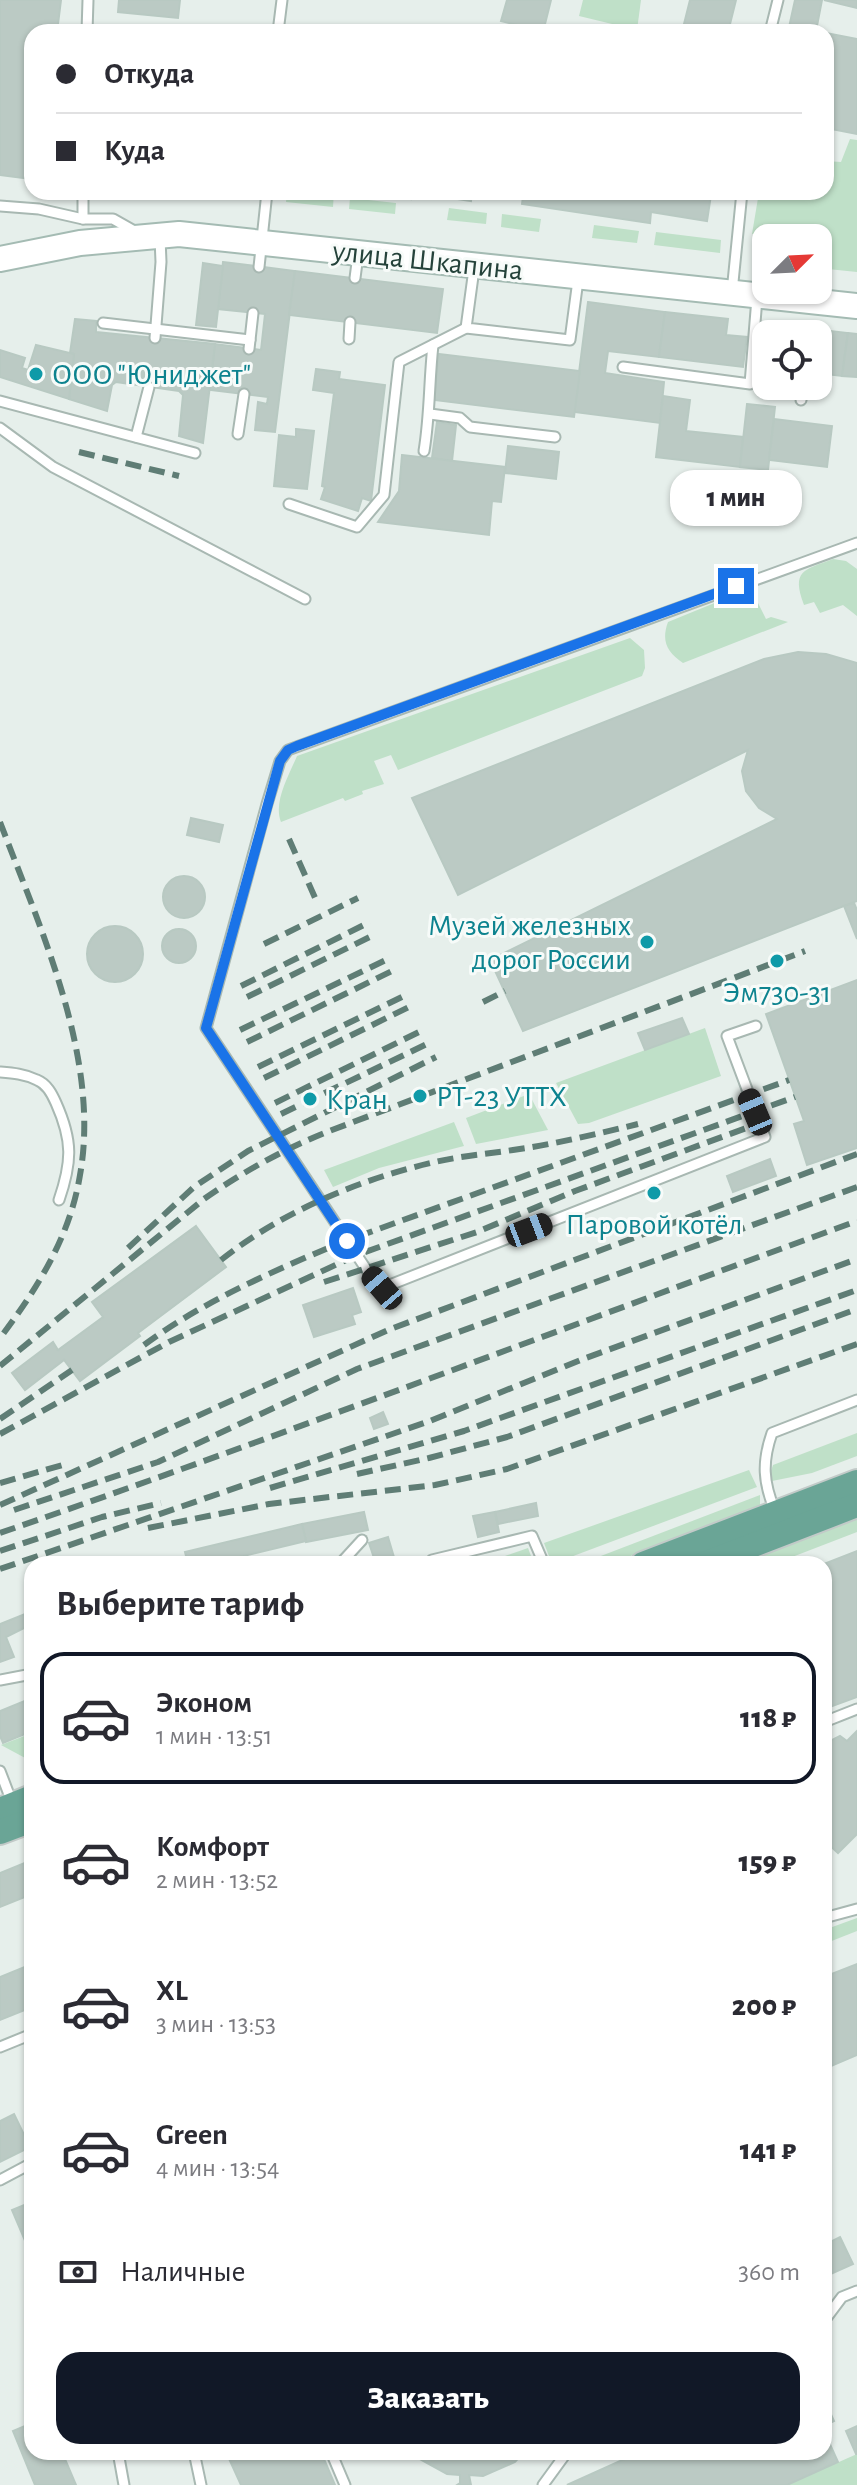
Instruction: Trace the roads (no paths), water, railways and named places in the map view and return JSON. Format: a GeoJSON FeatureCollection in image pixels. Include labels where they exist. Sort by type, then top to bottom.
{"type":"FeatureCollection","features":[{"type":"Feature","properties":{"kind":"main road","name":"улица Шкапина"},"geometry":{"type":"LineString","coordinates":[[0,259],[80,243],[179,234],[752,294]]}},
{"type":"Feature","properties":{"kind":"main road","name":"улица Шкапина"},"geometry":{"type":"LineString","coordinates":[[832,303],[857,306]]}},
{"type":"Feature","properties":{"kind":"main road"},"geometry":{"type":"LineString","coordinates":[[664,1556],[857,1482]]}},
{"type":"Feature","properties":{"kind":"main road"},"geometry":{"type":"LineString","coordinates":[[727,1556],[857,1505]]}},
{"type":"Feature","properties":{"kind":"main road"},"geometry":{"type":"LineString","coordinates":[[0,1832],[24,1823]]}},
{"type":"Feature","properties":{"kind":"lane"},"geometry":{"type":"LineString","coordinates":[[87,24],[88,0]]}},
{"type":"Feature","properties":{"kind":"lane"},"geometry":{"type":"LineString","coordinates":[[279,24],[282,0]]}},
{"type":"Feature","properties":{"kind":"lane"},"geometry":{"type":"LineString","coordinates":[[771,24],[774,1]]}},
{"type":"Feature","properties":{"kind":"lane"},"geometry":{"type":"LineString","coordinates":[[83,200],[83,219]]}},
{"type":"Feature","properties":{"kind":"lane"},"geometry":{"type":"LineString","coordinates":[[259,267],[266,200]]}},
{"type":"Feature","properties":{"kind":"lane"},"geometry":{"type":"LineString","coordinates":[[732,292],[741,200]]}},
{"type":"Feature","properties":{"kind":"lane"},"geometry":{"type":"LineString","coordinates":[[0,206],[39,209],[83,219],[113,219],[151,235],[161,262],[154,334]]}},
{"type":"Feature","properties":{"kind":"lane"},"geometry":{"type":"LineString","coordinates":[[355,278],[358,252]]}},
{"type":"Feature","properties":{"kind":"lane"},"geometry":{"type":"LineString","coordinates":[[466,328],[475,265]]}},
{"type":"Feature","properties":{"kind":"lane"},"geometry":{"type":"LineString","coordinates":[[289,504],[357,527],[384,495],[399,362],[466,328],[570,340],[579,276]]}},
{"type":"Feature","properties":{"kind":"lane"},"geometry":{"type":"LineString","coordinates":[[623,367],[750,384],[757,304]]}},
{"type":"Feature","properties":{"kind":"lane"},"geometry":{"type":"LineString","coordinates":[[103,323],[154,334],[250,344],[253,313]]}},
{"type":"Feature","properties":{"kind":"lane"},"geometry":{"type":"LineString","coordinates":[[349,339],[350,322]]}},
{"type":"Feature","properties":{"kind":"lane"},"geometry":{"type":"LineString","coordinates":[[424,451],[430,414],[427,399],[433,345]]}},
{"type":"Feature","properties":{"kind":"lane"},"geometry":{"type":"LineString","coordinates":[[136,437],[149,387]]}},
{"type":"Feature","properties":{"kind":"lane"},"geometry":{"type":"LineString","coordinates":[[238,434],[244,394]]}},
{"type":"Feature","properties":{"kind":"lane"},"geometry":{"type":"LineString","coordinates":[[0,401],[195,453]]}},
{"type":"Feature","properties":{"kind":"lane"},"geometry":{"type":"LineString","coordinates":[[430,414],[460,418],[470,427],[555,437]]}},
{"type":"Feature","properties":{"kind":"lane"},"geometry":{"type":"LineString","coordinates":[[0,428],[53,467],[305,599]]}},
{"type":"Feature","properties":{"kind":"lane"},"geometry":{"type":"LineString","coordinates":[[756,1026],[727,1036],[765,1137],[382,1288],[366,1269],[206,1028],[271,789],[280,761],[288,750],[856,546]]}},
{"type":"Feature","properties":{"kind":"lane"},"geometry":{"type":"LineString","coordinates":[[0,1072],[37,1080],[53,1096],[69,1136],[70,1154],[59,1200]]}},
{"type":"Feature","properties":{"kind":"lane"},"geometry":{"type":"LineString","coordinates":[[776,1513],[765,1488],[763,1467],[772,1433],[857,1400]]}},
{"type":"Feature","properties":{"kind":"lane"},"geometry":{"type":"LineString","coordinates":[[449,1556],[532,1536],[541,1556]]}},
{"type":"Feature","properties":{"kind":"lane"},"geometry":{"type":"LineString","coordinates":[[347,1556],[362,1540]]}},
{"type":"Feature","properties":{"kind":"lane"},"geometry":{"type":"LineString","coordinates":[[0,1680],[24,1676]]}},
{"type":"Feature","properties":{"kind":"lane"},"geometry":{"type":"LineString","coordinates":[[832,1719],[857,1709]]}},
{"type":"Feature","properties":{"kind":"lane"},"geometry":{"type":"LineString","coordinates":[[0,1771],[15,1804]]}},
{"type":"Feature","properties":{"kind":"lane"},"geometry":{"type":"LineString","coordinates":[[832,1915],[857,1909]]}},
{"type":"Feature","properties":{"kind":"lane"},"geometry":{"type":"LineString","coordinates":[[0,2047],[24,2037]]}},
{"type":"Feature","properties":{"kind":"lane"},"geometry":{"type":"LineString","coordinates":[[0,2180],[24,2167]]}},
{"type":"Feature","properties":{"kind":"lane"},"geometry":{"type":"LineString","coordinates":[[832,2310],[842,2297],[857,2291]]}},
{"type":"Feature","properties":{"kind":"lane"},"geometry":{"type":"LineString","coordinates":[[119,2460],[124,2485]]}},
{"type":"Feature","properties":{"kind":"lane"},"geometry":{"type":"LineString","coordinates":[[196,2460],[201,2485]]}},
{"type":"Feature","properties":{"kind":"lane"},"geometry":{"type":"LineString","coordinates":[[334,2460],[345,2485]]}},
{"type":"Feature","properties":{"kind":"lane"},"geometry":{"type":"LineString","coordinates":[[543,2485],[563,2460]]}},
{"type":"Feature","properties":{"kind":"railway"},"geometry":{"type":"LineString","coordinates":[[79,452],[179,476]]}},
{"type":"Feature","properties":{"kind":"railway"},"geometry":{"type":"LineString","coordinates":[[0,822],[63,995],[82,1086],[84,1131],[75,1198],[60,1241],[27,1301],[0,1338]]}},
{"type":"Feature","properties":{"kind":"railway"},"geometry":{"type":"LineString","coordinates":[[289,839],[316,900]]}},
{"type":"Feature","properties":{"kind":"railway"},"geometry":{"type":"LineString","coordinates":[[264,944],[358,898]]}},
{"type":"Feature","properties":{"kind":"railway"},"geometry":{"type":"LineString","coordinates":[[241,986],[370,922]]}},
{"type":"Feature","properties":{"kind":"railway"},"geometry":{"type":"LineString","coordinates":[[247,997],[376,934]]}},
{"type":"Feature","properties":{"kind":"railway"},"geometry":{"type":"LineString","coordinates":[[0,1366],[204,1199],[282,1152],[332,1130],[805,951]]}},
{"type":"Feature","properties":{"kind":"railway"},"geometry":{"type":"LineString","coordinates":[[240,1030],[388,959]]}},
{"type":"Feature","properties":{"kind":"railway"},"geometry":{"type":"LineString","coordinates":[[247,1042],[394,970]]}},
{"type":"Feature","properties":{"kind":"railway"},"geometry":{"type":"LineString","coordinates":[[483,1002],[505,991]]}},
{"type":"Feature","properties":{"kind":"railway"},"geometry":{"type":"LineString","coordinates":[[258,1067],[406,995]]}},
{"type":"Feature","properties":{"kind":"railway"},"geometry":{"type":"LineString","coordinates":[[264,1078],[411,1006]]}},
{"type":"Feature","properties":{"kind":"railway"},"geometry":{"type":"LineString","coordinates":[[275,1103],[423,1030]]}},
{"type":"Feature","properties":{"kind":"railway"},"geometry":{"type":"LineString","coordinates":[[281,1114],[429,1043]]}},
{"type":"Feature","properties":{"kind":"railway"},"geometry":{"type":"LineString","coordinates":[[128,1248],[194,1187],[248,1151],[436,1057]]}},
{"type":"Feature","properties":{"kind":"railway"},"geometry":{"type":"LineString","coordinates":[[144,1345],[214,1301],[340,1243],[789,1080]]}},
{"type":"Feature","properties":{"kind":"railway"},"geometry":{"type":"LineString","coordinates":[[0,1434],[169,1342],[357,1255],[795,1097]]}},
{"type":"Feature","properties":{"kind":"railway"},"geometry":{"type":"LineString","coordinates":[[324,1282],[477,1232],[575,1191],[760,1123]]}},
{"type":"Feature","properties":{"kind":"railway"},"geometry":{"type":"LineString","coordinates":[[221,1260],[295,1212],[378,1178],[445,1160],[544,1145],[638,1124]]}},
{"type":"Feature","properties":{"kind":"railway"},"geometry":{"type":"LineString","coordinates":[[0,1505],[388,1330],[857,1154]]}},
{"type":"Feature","properties":{"kind":"railway"},"geometry":{"type":"LineString","coordinates":[[14,1510],[158,1462],[357,1369],[857,1187]]}},
{"type":"Feature","properties":{"kind":"railway"},"geometry":{"type":"LineString","coordinates":[[0,1533],[857,1221]]}},
{"type":"Feature","properties":{"kind":"railway"},"geometry":{"type":"LineString","coordinates":[[38,1556],[430,1421],[583,1359],[857,1259]]}},
{"type":"Feature","properties":{"kind":"railway"},"geometry":{"type":"LineString","coordinates":[[270,1488],[464,1431],[857,1290]]}},
{"type":"Feature","properties":{"kind":"railway"},"geometry":{"type":"LineString","coordinates":[[357,1474],[507,1437],[857,1309]]}},
{"type":"Feature","properties":{"kind":"railway"},"geometry":{"type":"LineString","coordinates":[[148,1528],[269,1504],[435,1485],[507,1469],[857,1344]]}},
{"type":"Feature","properties":{"kind":"railway"},"geometry":{"type":"LineString","coordinates":[[0,1419],[72,1370]]}},
{"type":"Feature","properties":{"kind":"railway"},"geometry":{"type":"LineString","coordinates":[[0,1483],[66,1464]]}},
{"type":"Feature","properties":{"kind":"railway"},"geometry":{"type":"LineString","coordinates":[[0,1551],[102,1517],[161,1503]]}},
{"type":"Feature","properties":{"kind":"railway"},"geometry":{"type":"LineString","coordinates":[[0,1569],[24,1561]]}},
{"type":"Feature","properties":{"kind":"place","name":"ООО \"Юниджет\""},"geometry":{"type":"Point","coordinates":[36,374]}},
{"type":"Feature","properties":{"kind":"place","name":"Музей железных дорог России"},"geometry":{"type":"Point","coordinates":[647,942]}},
{"type":"Feature","properties":{"kind":"place","name":"Эм730-31"},"geometry":{"type":"Point","coordinates":[777,961]}},
{"type":"Feature","properties":{"kind":"place","name":"РТ-23 УТТХ"},"geometry":{"type":"Point","coordinates":[420,1096]}},
{"type":"Feature","properties":{"kind":"place","name":"Кран"},"geometry":{"type":"Point","coordinates":[310,1099]}},
{"type":"Feature","properties":{"kind":"place","name":"Паровой котёл"},"geometry":{"type":"Point","coordinates":[654,1193]}}]}
